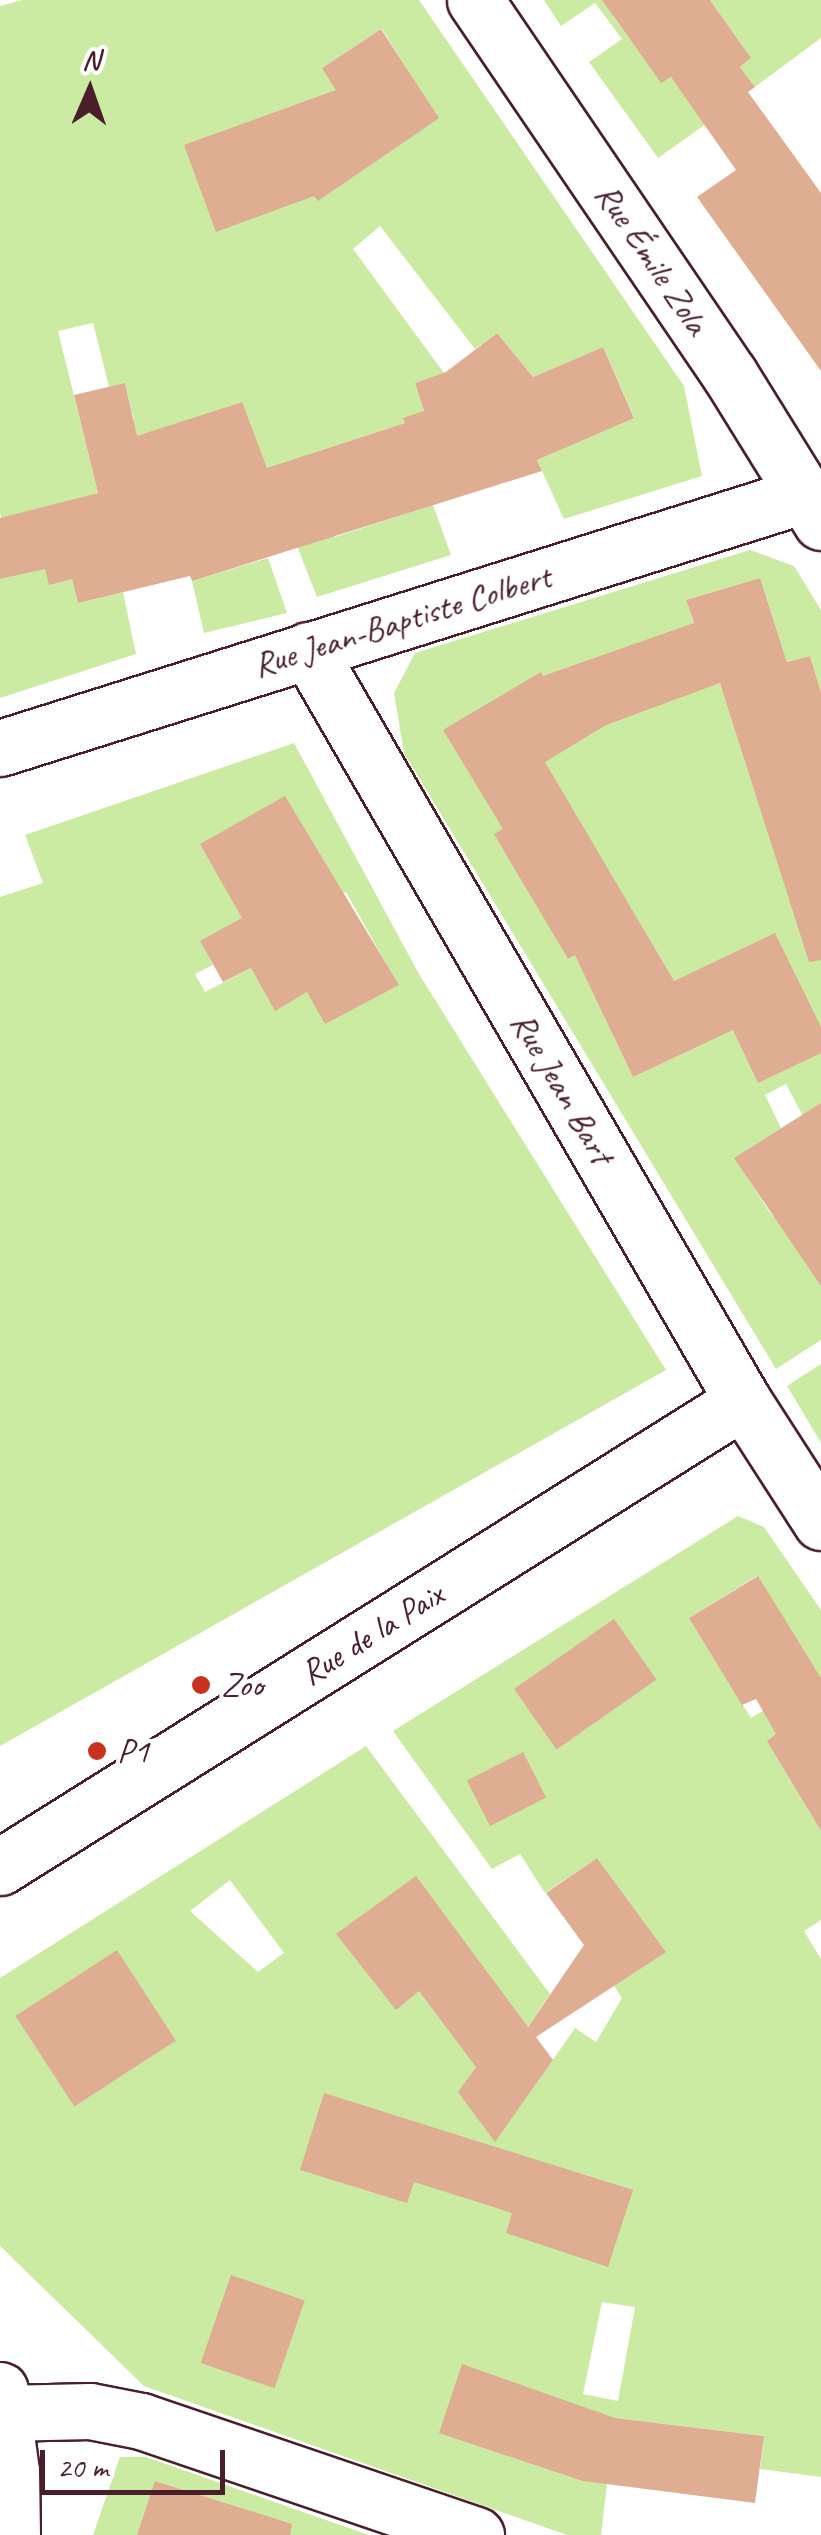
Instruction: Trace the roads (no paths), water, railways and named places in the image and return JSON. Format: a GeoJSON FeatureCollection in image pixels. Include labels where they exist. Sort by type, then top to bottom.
{"type":"FeatureCollection","features":[{"type":"Feature","properties":{"kind":"street","name":"Rue Émile Zola"},"geometry":{"type":"LineString","coordinates":[[475,0],[688,312],[813,508]]}},
{"type":"Feature","properties":{"kind":"street","name":"Rue Jean-Baptiste Colbert"},"geometry":{"type":"LineString","coordinates":[[0,748],[308,650],[813,508]]}},
{"type":"Feature","properties":{"kind":"street","name":"Rue Jean Bart"},"geometry":{"type":"LineString","coordinates":[[308,650],[743,1401],[821,1522]]}},
{"type":"Feature","properties":{"kind":"street","name":"Rue de la Paix"},"geometry":{"type":"LineString","coordinates":[[0,1867],[743,1401]]}},
{"type":"Feature","properties":{"kind":"street"},"geometry":{"type":"LineString","coordinates":[[12,2535],[2,2402],[90,2410],[140,2420],[476,2535]]}},
{"type":"Feature","properties":{"kind":"place","name":"Zoo"},"geometry":{"type":"Point","coordinates":[201,1685]}},
{"type":"Feature","properties":{"kind":"place","name":"P1"},"geometry":{"type":"Point","coordinates":[97,1751]}}]}
